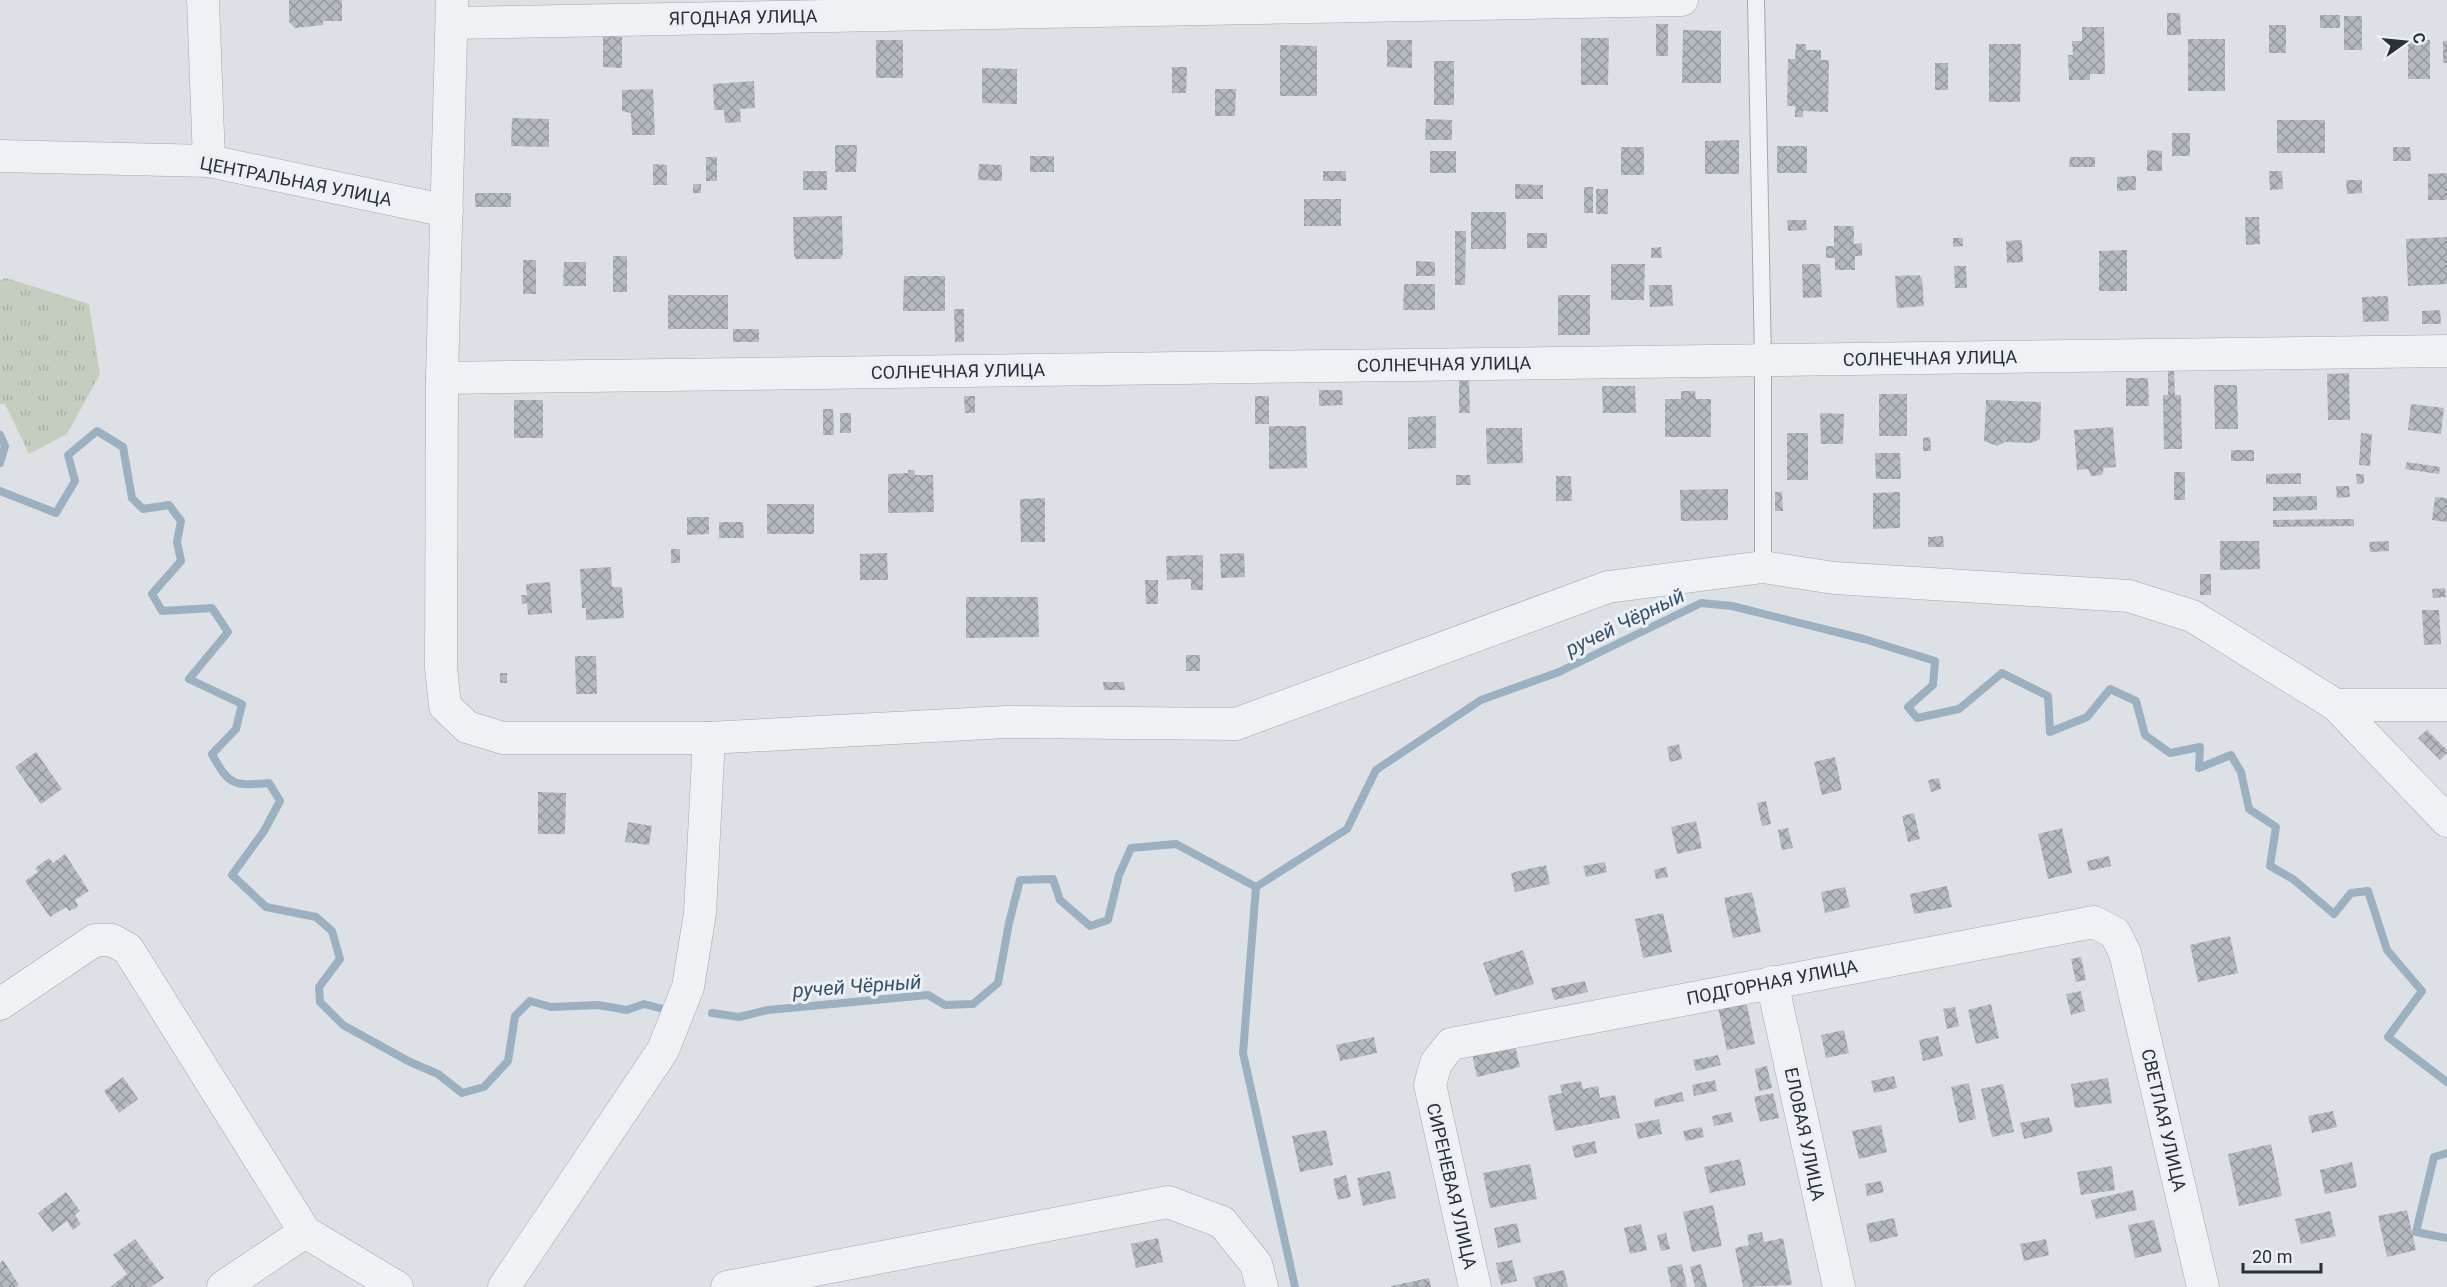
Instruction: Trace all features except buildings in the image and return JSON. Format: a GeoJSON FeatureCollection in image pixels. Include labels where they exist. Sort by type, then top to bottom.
{"type":"FeatureCollection","features":[{"type":"Feature","properties":{"kind":"street"},"geometry":{"type":"LineString","coordinates":[[203,0],[209,161]]}},
{"type":"Feature","properties":{"kind":"street","name":"ЯГОДНАЯ УЛИЦА"},"geometry":{"type":"LineString","coordinates":[[452,11],[1682,0]]}},
{"type":"Feature","properties":{"kind":"street"},"geometry":{"type":"LineString","coordinates":[[452,11],[442,378],[441,667],[445,706],[467,727],[503,738],[709,738],[1006,722],[1236,724],[1608,587],[1763,567],[1834,578],[2129,596],[2192,616],[2336,705],[2447,821]]}},
{"type":"Feature","properties":{"kind":"street","name":"ЦЕНТРАЛЬНАЯ УЛИЦА"},"geometry":{"type":"LineString","coordinates":[[0,156],[209,161],[447,211]]}},
{"type":"Feature","properties":{"kind":"street","name":"СОЛНЕЧНАЯ УЛИЦА"},"geometry":{"type":"LineString","coordinates":[[442,378],[2447,351]]}},
{"type":"Feature","properties":{"kind":"street"},"geometry":{"type":"LineString","coordinates":[[2336,705],[2447,705]]}},
{"type":"Feature","properties":{"kind":"street"},"geometry":{"type":"LineString","coordinates":[[504,1287],[663,1050],[688,987],[700,913],[709,738]]}},
{"type":"Feature","properties":{"kind":"street","name":"ПОДГОРНАЯ УЛИЦА"},"geometry":{"type":"LineString","coordinates":[[1430,1085],[1436,1063],[1451,1044],[1772,982],[2094,922],[2115,933],[2125,953]]}},
{"type":"Feature","properties":{"kind":"street"},"geometry":{"type":"LineString","coordinates":[[0,1004],[95,940],[112,940],[128,949],[305,1232],[397,1287]]}},
{"type":"Feature","properties":{"kind":"street","name":"СВЕТЛАЯ УЛИЦА"},"geometry":{"type":"LineString","coordinates":[[2125,953],[2203,1287]]}},
{"type":"Feature","properties":{"kind":"street","name":"ЕЛОВАЯ УЛИЦА"},"geometry":{"type":"LineString","coordinates":[[1772,982],[1839,1287]]}},
{"type":"Feature","properties":{"kind":"street","name":"СИРЕНЕВАЯ УЛИЦА"},"geometry":{"type":"LineString","coordinates":[[1430,1085],[1475,1287]]}},
{"type":"Feature","properties":{"kind":"street"},"geometry":{"type":"LineString","coordinates":[[727,1287],[1168,1202],[1222,1222],[1256,1264],[1262,1287]]}},
{"type":"Feature","properties":{"kind":"street"},"geometry":{"type":"LineString","coordinates":[[223,1287],[305,1232]]}},
{"type":"Feature","properties":{"kind":"lane"},"geometry":{"type":"LineString","coordinates":[[1756,0],[1763,360],[1763,567]]}},
{"type":"Feature","properties":{"kind":"green space"},"geometry":{"type":"Polygon","coordinates":[[[6,278],[89,304],[100,374],[67,434],[29,454],[5,404],[0,404],[0,280],[6,278]]]}},
{"type":"Feature","properties":{"kind":"waterway","name":"ручей Чёрный"},"geometry":{"type":"LineString","coordinates":[[0,491],[56,513],[75,481],[68,455],[97,431],[123,447],[132,498],[143,509],[169,505],[181,521],[177,542],[181,561],[152,594],[162,611],[212,608],[228,632],[189,679],[242,704],[236,729],[212,754],[228,778],[240,784],[269,783],[280,801],[264,831],[232,875],[266,907],[316,917],[332,931],[340,959],[319,987],[320,1002],[343,1025],[410,1062],[438,1074],[462,1093],[484,1087],[508,1061],[515,1016],[530,1001],[551,1007],[598,1005],[627,1010],[644,1004],[667,1010]]}},
{"type":"Feature","properties":{"kind":"waterway","name":"ручей Чёрный"},"geometry":{"type":"LineString","coordinates":[[0,435],[5,446],[0,463]]}},
{"type":"Feature","properties":{"kind":"waterway","name":"ручей Чёрный"},"geometry":{"type":"LineString","coordinates":[[712,1013],[739,1017],[768,1010],[928,995],[945,1005],[973,1004],[998,983],[1020,880],[1053,879],[1060,900],[1090,926],[1108,920],[1119,875],[1131,848],[1176,844],[1256,887],[1347,829],[1376,770],[1481,700],[1559,672],[1701,603],[1732,606],[1864,639],[1935,661],[1933,685],[1908,707],[1917,718],[1959,709],[2002,673],[2048,696],[2050,732],[2087,717],[2110,689],[2136,701],[2145,735],[2170,753],[2200,747],[2199,768],[2231,755],[2241,772],[2249,809],[2276,827],[2270,866],[2293,879],[2334,914],[2351,893],[2368,891],[2387,950],[2422,991],[2388,1037],[2447,1082]]}},
{"type":"Feature","properties":{"kind":"waterway"},"geometry":{"type":"LineString","coordinates":[[1256,887],[1243,1053],[1295,1287]]}},
{"type":"Feature","properties":{"kind":"waterway","name":"ручей Чёрный"},"geometry":{"type":"LineString","coordinates":[[2447,1153],[2434,1157],[2416,1232],[2447,1238]]}}]}
